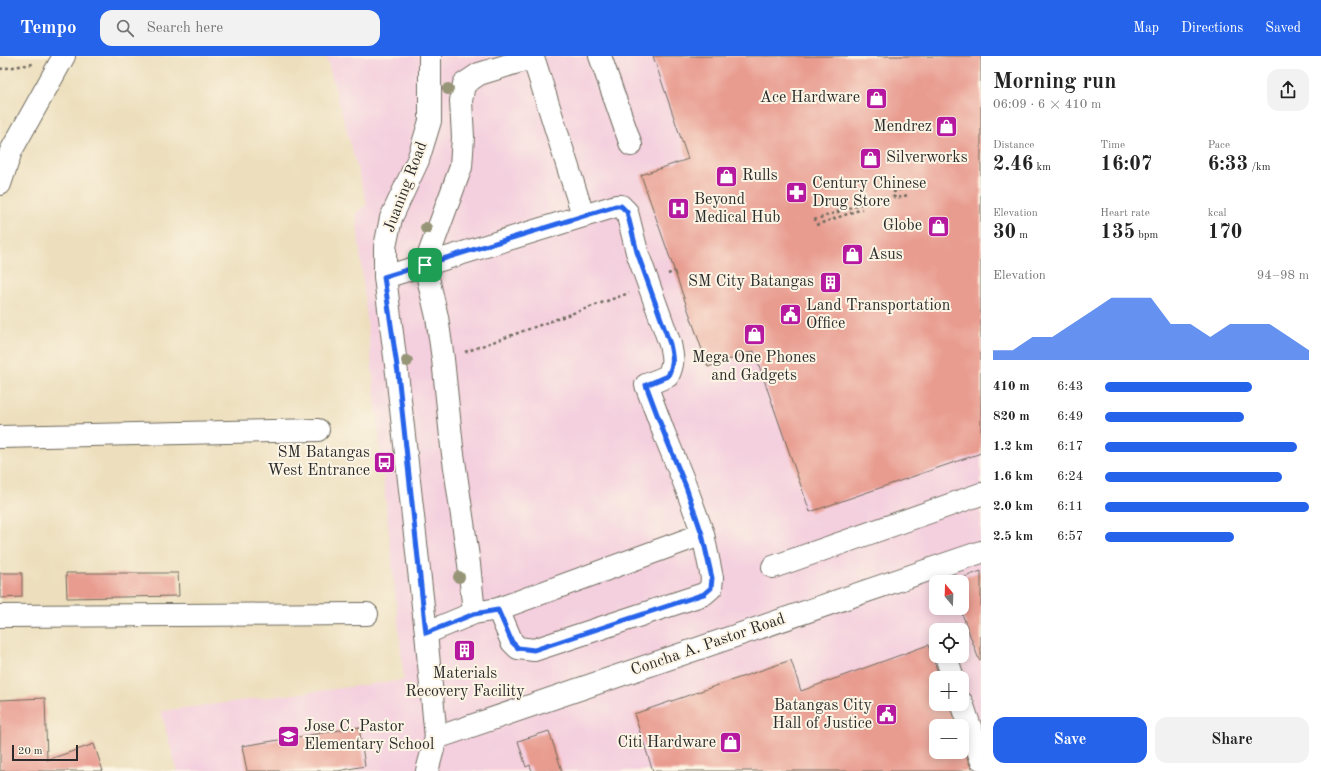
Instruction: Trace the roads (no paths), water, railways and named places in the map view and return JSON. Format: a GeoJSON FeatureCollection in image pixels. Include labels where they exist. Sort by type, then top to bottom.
{"type":"FeatureCollection","features":[{"type":"Feature","properties":{"kind":"street","name":"Juaning Road"},"geometry":{"type":"LineString","coordinates":[[427,771],[436,738],[398,373],[384,277],[385,247],[390,218],[418,160],[430,121],[430,56]]}},
{"type":"Feature","properties":{"kind":"street"},"geometry":{"type":"LineString","coordinates":[[600,56],[631,145]]}},
{"type":"Feature","properties":{"kind":"street"},"geometry":{"type":"LineString","coordinates":[[0,184],[11,151],[63,58]]}},
{"type":"Feature","properties":{"kind":"street"},"geometry":{"type":"LineString","coordinates":[[474,614],[469,564],[452,447],[443,359],[437,317],[425,265],[461,167],[463,137],[461,101],[464,84],[479,74],[525,59],[530,58],[535,63],[584,215]]}},
{"type":"Feature","properties":{"kind":"street"},"geometry":{"type":"LineString","coordinates":[[384,277],[616,206],[621,206],[627,212],[637,252],[650,285],[658,315],[670,344],[673,359],[672,367],[668,376],[646,385],[686,487],[702,534],[712,578],[711,588],[704,594],[534,650],[518,648],[512,642],[498,610]]}},
{"type":"Feature","properties":{"kind":"street"},"geometry":{"type":"LineString","coordinates":[[0,437],[318,430]]}},
{"type":"Feature","properties":{"kind":"street"},"geometry":{"type":"LineString","coordinates":[[773,567],[981,494]]}},
{"type":"Feature","properties":{"kind":"street"},"geometry":{"type":"LineString","coordinates":[[426,633],[474,614],[498,610],[702,534]]}},
{"type":"Feature","properties":{"kind":"street","name":"Concha A. Pastor Road"},"geometry":{"type":"LineString","coordinates":[[436,738],[981,552]]}},
{"type":"Feature","properties":{"kind":"street"},"geometry":{"type":"LineString","coordinates":[[0,616],[367,614]]}},
{"type":"Feature","properties":{"kind":"street"},"geometry":{"type":"LineString","coordinates":[[965,711],[981,759]]}},
{"type":"Feature","properties":{"kind":"place","name":"Ace Hardware"},"geometry":{"type":"Point","coordinates":[876,98]}},
{"type":"Feature","properties":{"kind":"place","name":"Mendrez"},"geometry":{"type":"Point","coordinates":[947,127]}},
{"type":"Feature","properties":{"kind":"place","name":"Silverworks"},"geometry":{"type":"Point","coordinates":[871,158]}},
{"type":"Feature","properties":{"kind":"place","name":"Rulls"},"geometry":{"type":"Point","coordinates":[726,176]}},
{"type":"Feature","properties":{"kind":"place","name":"Century Chinese Drug Store"},"geometry":{"type":"Point","coordinates":[796,193]}},
{"type":"Feature","properties":{"kind":"place","name":"Beyond Medical Hub"},"geometry":{"type":"Point","coordinates":[679,209]}},
{"type":"Feature","properties":{"kind":"place","name":"Globe"},"geometry":{"type":"Point","coordinates":[938,226]}},
{"type":"Feature","properties":{"kind":"place","name":"Asus"},"geometry":{"type":"Point","coordinates":[852,255]}},
{"type":"Feature","properties":{"kind":"place","name":"SM City Batangas"},"geometry":{"type":"Point","coordinates":[830,282]}},
{"type":"Feature","properties":{"kind":"place","name":"Land Transportation Office"},"geometry":{"type":"Point","coordinates":[791,315]}},
{"type":"Feature","properties":{"kind":"place","name":"Mega One Phones and Gadgets"},"geometry":{"type":"Point","coordinates":[754,334]}},
{"type":"Feature","properties":{"kind":"place","name":"SM Batangas West Entrance"},"geometry":{"type":"Point","coordinates":[385,462]}},
{"type":"Feature","properties":{"kind":"place","name":"Materials Recovery Facility"},"geometry":{"type":"Point","coordinates":[465,651]}},
{"type":"Feature","properties":{"kind":"place","name":"Batangas City Hall of Justice"},"geometry":{"type":"Point","coordinates":[887,715]}},
{"type":"Feature","properties":{"kind":"place","name":"Jose C. Pastor Elementary School"},"geometry":{"type":"Point","coordinates":[289,736]}},
{"type":"Feature","properties":{"kind":"place","name":"Citi Hardware"},"geometry":{"type":"Point","coordinates":[731,743]}}]}
